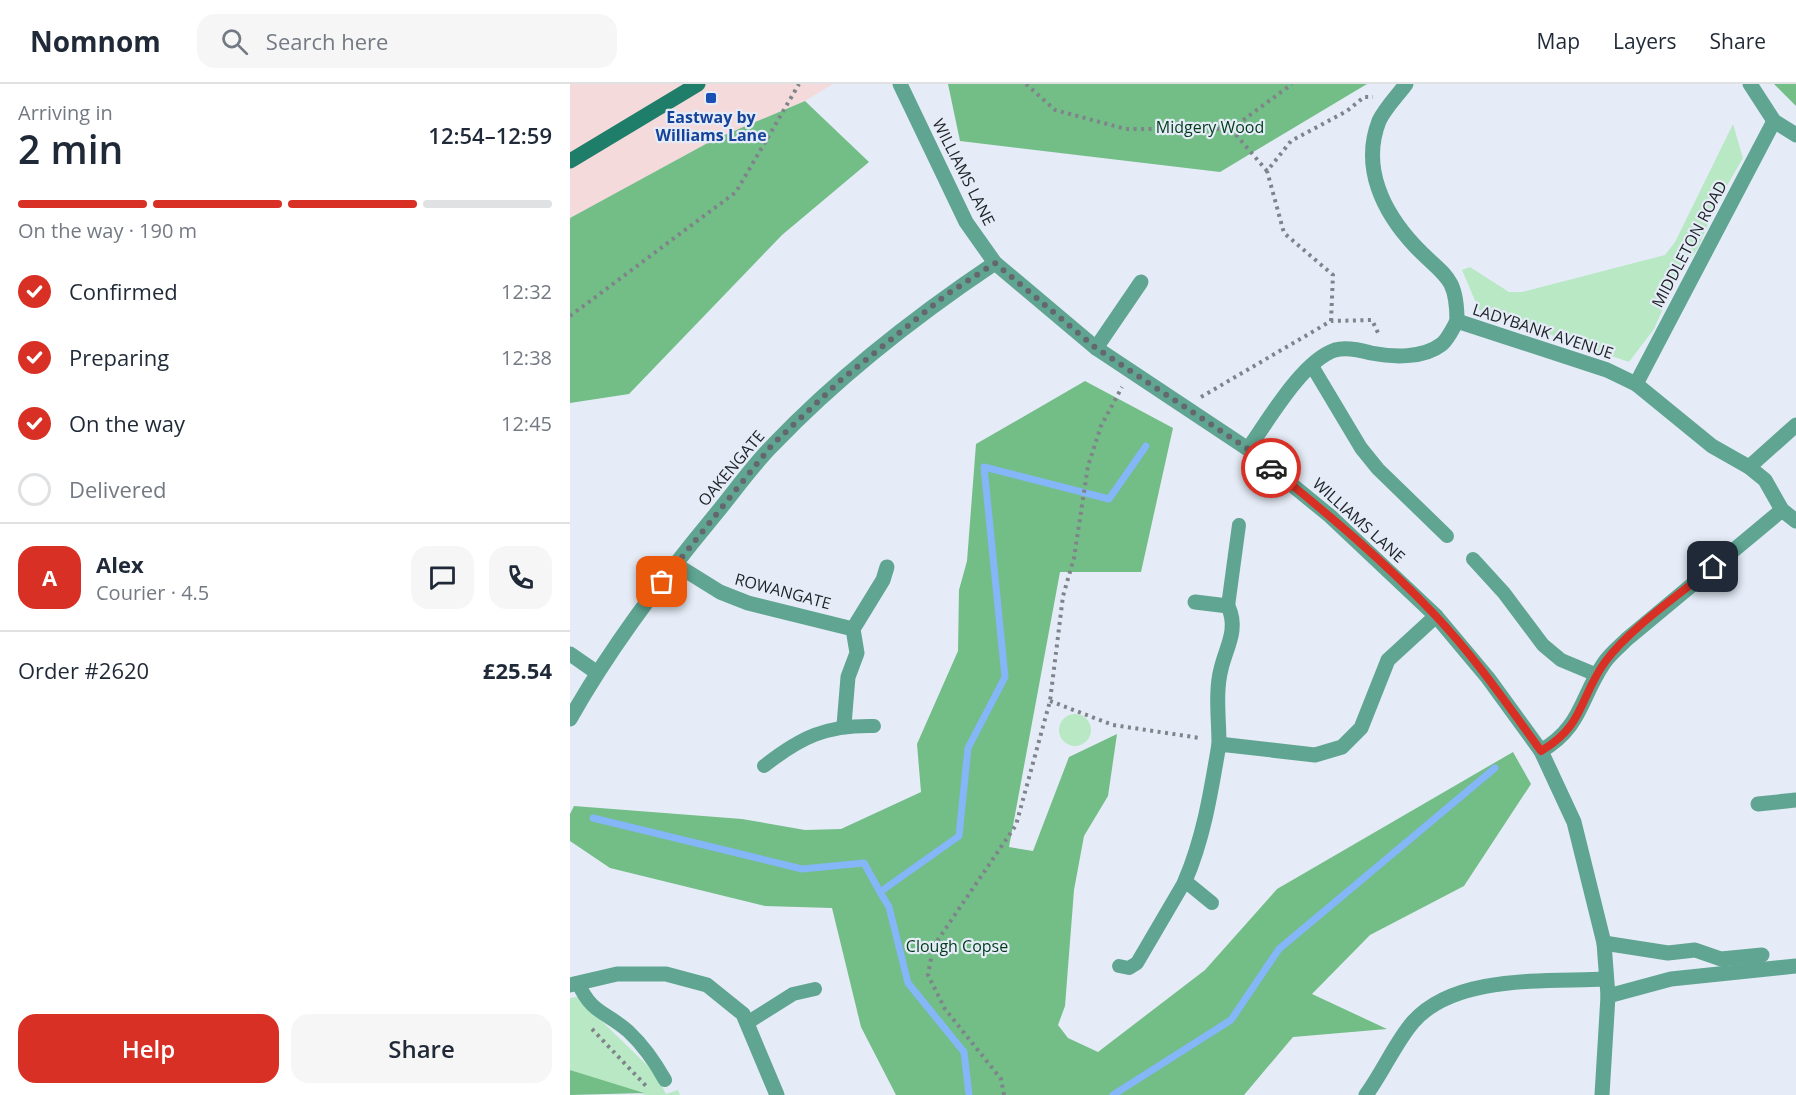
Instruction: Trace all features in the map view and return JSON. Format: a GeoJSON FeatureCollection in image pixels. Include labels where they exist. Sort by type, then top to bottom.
{"type":"FeatureCollection","features":[{"type":"Feature","properties":{"kind":"street"},"geometry":{"type":"LineString","coordinates":[[571,156],[698,84]]}},
{"type":"Feature","properties":{"kind":"street","name":"WILLIAMS LANE"},"geometry":{"type":"LineString","coordinates":[[900,84],[966,222],[995,263],[1096,348],[1248,449],[1330,516],[1436,616],[1488,678],[1541,751],[1574,822],[1604,943],[1608,996],[1602,1095]]}},
{"type":"Feature","properties":{"kind":"street"},"geometry":{"type":"LineString","coordinates":[[1406,84],[1380,119],[1371,150],[1378,189],[1393,221],[1416,248],[1446,273],[1457,299],[1457,321]]}},
{"type":"Feature","properties":{"kind":"street"},"geometry":{"type":"LineString","coordinates":[[1750,84],[1773,121],[1796,135]]}},
{"type":"Feature","properties":{"kind":"street","name":"MIDDLETON ROAD"},"geometry":{"type":"LineString","coordinates":[[1636,384],[1773,121]]}},
{"type":"Feature","properties":{"kind":"street","name":"OAKENGATE"},"geometry":{"type":"LineString","coordinates":[[570,719],[596,672],[675,564],[772,445],[841,380],[929,309],[995,263]]}},
{"type":"Feature","properties":{"kind":"street"},"geometry":{"type":"LineString","coordinates":[[1096,348],[1141,282]]}},
{"type":"Feature","properties":{"kind":"street","name":"LADYBANK AVENUE"},"geometry":{"type":"LineString","coordinates":[[1248,449],[1319,358],[1336,350],[1357,350],[1388,356],[1417,354],[1441,344],[1457,321],[1607,370],[1636,384],[1712,446],[1749,467],[1765,480],[1782,510],[1796,521]]}},
{"type":"Feature","properties":{"kind":"street"},"geometry":{"type":"LineString","coordinates":[[1749,467],[1796,425]]}},
{"type":"Feature","properties":{"kind":"street"},"geometry":{"type":"LineString","coordinates":[[1541,751],[1558,741],[1571,727],[1605,662],[1627,639],[1782,510]]}},
{"type":"Feature","properties":{"kind":"street","name":"ROWANGATE"},"geometry":{"type":"LineString","coordinates":[[675,564],[720,592],[748,603],[853,629]]}},
{"type":"Feature","properties":{"kind":"street"},"geometry":{"type":"LineString","coordinates":[[844,725],[848,677],[857,653],[853,629],[883,580],[887,567]]}},
{"type":"Feature","properties":{"kind":"street"},"geometry":{"type":"LineString","coordinates":[[1185,881],[1197,854],[1208,812],[1219,744],[1220,670],[1232,639],[1232,615],[1228,606],[1195,602]]}},
{"type":"Feature","properties":{"kind":"street"},"geometry":{"type":"LineString","coordinates":[[1219,744],[1315,756],[1342,747],[1361,728],[1388,660],[1436,616]]}},
{"type":"Feature","properties":{"kind":"street"},"geometry":{"type":"LineString","coordinates":[[570,654],[596,672]]}},
{"type":"Feature","properties":{"kind":"street"},"geometry":{"type":"LineString","coordinates":[[1758,804],[1796,800]]}},
{"type":"Feature","properties":{"kind":"street"},"geometry":{"type":"LineString","coordinates":[[1604,943],[1668,953],[1695,950],[1721,959],[1762,955]]}},
{"type":"Feature","properties":{"kind":"street"},"geometry":{"type":"LineString","coordinates":[[1608,996],[1671,979],[1796,966]]}},
{"type":"Feature","properties":{"kind":"street"},"geometry":{"type":"LineString","coordinates":[[574,984],[617,974],[666,974],[707,985],[742,1014],[777,1095]]}},
{"type":"Feature","properties":{"kind":"street"},"geometry":{"type":"LineString","coordinates":[[1366,1095],[1414,1021],[1443,998],[1484,986],[1605,979]]}},
{"type":"Feature","properties":{"kind":"lane"},"geometry":{"type":"LineString","coordinates":[[1312,366],[1361,448],[1378,469],[1447,536]]}},
{"type":"Feature","properties":{"kind":"lane"},"geometry":{"type":"LineString","coordinates":[[1228,606],[1239,525]]}},
{"type":"Feature","properties":{"kind":"lane"},"geometry":{"type":"LineString","coordinates":[[1473,559],[1504,593],[1543,645],[1561,660],[1597,675]]}},
{"type":"Feature","properties":{"kind":"lane"},"geometry":{"type":"LineString","coordinates":[[764,765],[785,749],[815,734],[844,725],[874,726]]}},
{"type":"Feature","properties":{"kind":"lane"},"geometry":{"type":"LineString","coordinates":[[1119,966],[1129,968],[1137,963],[1185,881],[1212,903]]}},
{"type":"Feature","properties":{"kind":"lane"},"geometry":{"type":"LineString","coordinates":[[574,984],[587,1002],[628,1031],[653,1060],[665,1080]]}},
{"type":"Feature","properties":{"kind":"lane"},"geometry":{"type":"LineString","coordinates":[[747,1023],[794,994],[815,988]]}},
{"type":"Feature","properties":{"kind":"path"},"geometry":{"type":"LineString","coordinates":[[570,316],[736,192],[799,84]]}},
{"type":"Feature","properties":{"kind":"path"},"geometry":{"type":"LineString","coordinates":[[1026,84],[1055,110],[1126,129],[1232,129],[1292,84]]}},
{"type":"Feature","properties":{"kind":"path"},"geometry":{"type":"LineString","coordinates":[[1267,171],[1291,141],[1347,111],[1364,97],[1395,99]]}},
{"type":"Feature","properties":{"kind":"path"},"geometry":{"type":"LineString","coordinates":[[1232,129],[1267,171],[1284,233],[1333,275],[1331,321]]}},
{"type":"Feature","properties":{"kind":"path"},"geometry":{"type":"LineString","coordinates":[[1185,407],[1331,321],[1372,320],[1388,356]]}},
{"type":"Feature","properties":{"kind":"path"},"geometry":{"type":"LineString","coordinates":[[1004,1095],[1001,1079],[945,1009],[928,975],[933,947],[1016,825],[1050,701],[1063,596],[1074,558],[1085,486],[1101,426],[1131,370]]}},
{"type":"Feature","properties":{"kind":"path"},"geometry":{"type":"LineString","coordinates":[[1050,701],[1113,725],[1199,737],[1219,744]]}},
{"type":"Feature","properties":{"kind":"path"},"geometry":{"type":"LineString","coordinates":[[584,1021],[655,1095]]}},
{"type":"Feature","properties":{"kind":"shaded area"},"geometry":{"type":"Polygon","coordinates":[[[570,84],[833,84],[805,101],[715,139],[570,218],[570,84]]]}},
{"type":"Feature","properties":{"kind":"green space","name":"Midgery Wood"},"geometry":{"type":"Polygon","coordinates":[[[948,84],[1367,84],[1220,172],[960,141],[948,84]]]}},
{"type":"Feature","properties":{"kind":"green space"},"geometry":{"type":"Polygon","coordinates":[[[1774,84],[1796,84],[1796,106],[1774,84]]]}},
{"type":"Feature","properties":{"kind":"green space"},"geometry":{"type":"Polygon","coordinates":[[[805,101],[869,162],[782,235],[629,394],[570,403],[570,218],[715,139],[805,101]]]}},
{"type":"Feature","properties":{"kind":"green space"},"geometry":{"type":"Polygon","coordinates":[[[1733,124],[1743,158],[1717,203],[1698,248],[1677,277],[1654,329],[1629,362],[1479,310],[1462,270],[1470,267],[1509,292],[1522,292],[1665,255],[1675,242],[1733,124]]]}},
{"type":"Feature","properties":{"kind":"green space","name":"Clough Copse"},"geometry":{"type":"Polygon","coordinates":[[[1085,381],[1173,428],[1141,572],[1060,572],[1009,847],[1033,851],[1069,757],[1117,734],[1108,796],[1084,836],[1074,890],[1065,1006],[1058,1025],[1068,1038],[1098,1052],[1205,970],[1277,889],[1513,752],[1531,784],[1464,886],[1370,935],[1312,994],[1387,1029],[1293,1037],[1244,1095],[896,1095],[861,1027],[832,908],[765,906],[610,868],[570,841],[570,814],[574,806],[742,819],[805,830],[841,829],[921,792],[917,744],[958,651],[959,590],[967,561],[976,444],[1085,381]]]}},
{"type":"Feature","properties":{"kind":"green space"},"geometry":{"type":"Polygon","coordinates":[[[1075,714],[1086,719],[1091,730],[1086,741],[1075,746],[1064,741],[1059,730],[1064,719],[1075,714]]]}},
{"type":"Feature","properties":{"kind":"green space"},"geometry":{"type":"Polygon","coordinates":[[[577,997],[655,1073],[666,1094],[678,1090],[680,1095],[645,1095],[570,1070],[570,998],[577,997]]]}},
{"type":"Feature","properties":{"kind":"green space"},"geometry":{"type":"Polygon","coordinates":[[[570,1070],[644,1093],[570,1095],[570,1070]]]}},
{"type":"Feature","properties":{"kind":"waterway"},"geometry":{"type":"LineString","coordinates":[[969,1095],[964,1052],[908,983],[889,907],[880,892],[959,836],[968,748],[1005,677],[984,467],[1109,499],[1146,446]]}},
{"type":"Feature","properties":{"kind":"waterway"},"geometry":{"type":"LineString","coordinates":[[1113,1095],[1231,1020],[1279,949],[1495,768]]}},
{"type":"Feature","properties":{"kind":"waterway"},"geometry":{"type":"LineString","coordinates":[[593,818],[802,869],[864,863],[880,892]]}},
{"type":"Feature","properties":{"kind":"way so far"},"geometry":{"type":"LineString","coordinates":[[662,582],[772,445],[841,380],[946,295],[995,263],[1096,348],[1248,449],[1271,468]]}},
{"type":"Feature","properties":{"kind":"place","name":"Eastway by Williams Lane"},"geometry":{"type":"Point","coordinates":[711,98]}},
{"type":"Feature","properties":{"kind":"route"},"geometry":{"type":"LineString","coordinates":[[1271,468],[1330,516],[1436,616],[1488,678],[1541,751],[1558,741],[1571,727],[1583,708],[1605,662],[1627,639],[1713,567]]}}]}
